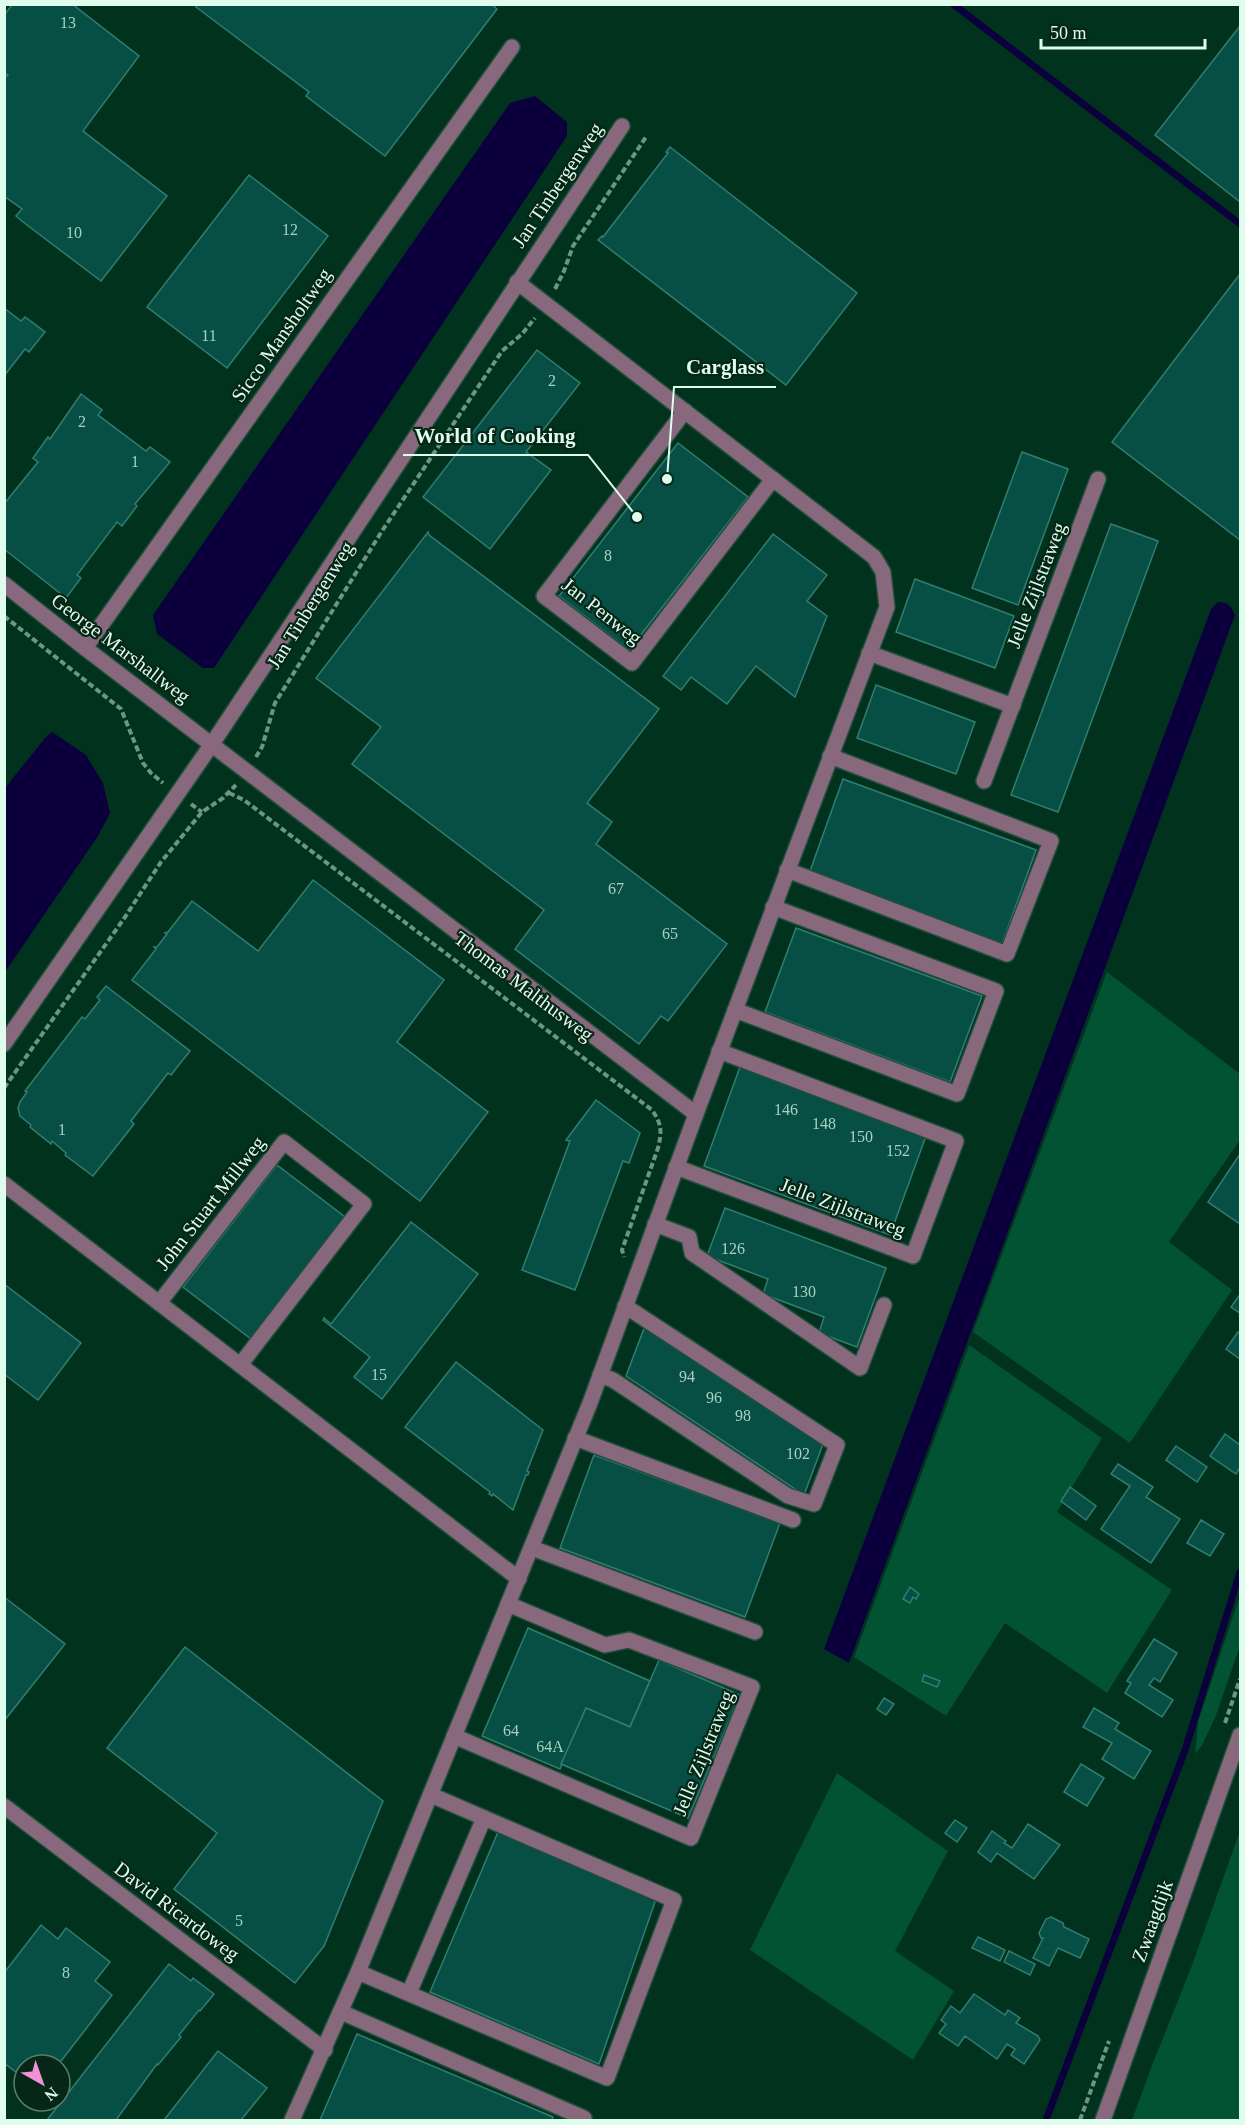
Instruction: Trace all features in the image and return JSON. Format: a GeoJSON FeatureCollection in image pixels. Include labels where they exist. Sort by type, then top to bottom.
{"type":"FeatureCollection","features":[{"type":"Feature","properties":{"kind":"street","name":"Sicco Mansholtweg"},"geometry":{"type":"LineString","coordinates":[[85,648],[512,47]]}},
{"type":"Feature","properties":{"kind":"street","name":"Jan Tinbergenweg"},"geometry":{"type":"LineString","coordinates":[[4,1044],[212,744],[622,126]]}},
{"type":"Feature","properties":{"kind":"street"},"geometry":{"type":"LineString","coordinates":[[292,2121],[358,1972],[600,1376],[719,1051],[887,607],[883,572],[874,557],[517,282]]}},
{"type":"Feature","properties":{"kind":"street","name":"Jan Penweg"},"geometry":{"type":"LineString","coordinates":[[685,411],[544,596],[632,663],[772,479]]}},
{"type":"Feature","properties":{"kind":"street","name":"Jelle Zijlstraweg"},"geometry":{"type":"LineString","coordinates":[[984,782],[1098,479]]}},
{"type":"Feature","properties":{"kind":"street","name":"George Marshallweg"},"geometry":{"type":"LineString","coordinates":[[4,584],[212,744]]}},
{"type":"Feature","properties":{"kind":"street"},"geometry":{"type":"LineString","coordinates":[[869,653],[1013,705]]}},
{"type":"Feature","properties":{"kind":"street","name":"Thomas Malthusweg"},"geometry":{"type":"LineString","coordinates":[[212,744],[696,1114]]}},
{"type":"Feature","properties":{"kind":"street"},"geometry":{"type":"LineString","coordinates":[[788,870],[1008,954],[1051,841],[830,756]]}},
{"type":"Feature","properties":{"kind":"street"},"geometry":{"type":"LineString","coordinates":[[735,1010],[957,1094],[996,991],[773,907]]}},
{"type":"Feature","properties":{"kind":"street","name":"Jelle Zijlstraweg"},"geometry":{"type":"LineString","coordinates":[[676,1167],[913,1256],[956,1141],[719,1051]]}},
{"type":"Feature","properties":{"kind":"street","name":"John Stuart Millweg"},"geometry":{"type":"LineString","coordinates":[[159,1303],[284,1142],[364,1204],[240,1365]]}},
{"type":"Feature","properties":{"kind":"street","name":"John Stuart Millweg"},"geometry":{"type":"LineString","coordinates":[[4,1184],[519,1579]]}},
{"type":"Feature","properties":{"kind":"street"},"geometry":{"type":"LineString","coordinates":[[655,1224],[689,1237],[692,1253],[860,1368],[884,1305]]}},
{"type":"Feature","properties":{"kind":"street"},"geometry":{"type":"LineString","coordinates":[[600,1376],[613,1380],[788,1496],[814,1504],[837,1445],[625,1306]]}},
{"type":"Feature","properties":{"kind":"street"},"geometry":{"type":"LineString","coordinates":[[575,1438],[793,1520]]}},
{"type":"Feature","properties":{"kind":"street"},"geometry":{"type":"LineString","coordinates":[[532,1548],[755,1632]]}},
{"type":"Feature","properties":{"kind":"street","name":"Jelle Zijlstraweg"},"geometry":{"type":"LineString","coordinates":[[454,1736],[691,1838],[752,1687],[628,1640],[605,1645],[508,1604]]}},
{"type":"Feature","properties":{"kind":"street","name":"Zwaagdijk"},"geometry":{"type":"LineString","coordinates":[[1103,2121],[1240,1735]]}},
{"type":"Feature","properties":{"kind":"street"},"geometry":{"type":"LineString","coordinates":[[358,1972],[607,2078],[674,1900],[431,1795]]}},
{"type":"Feature","properties":{"kind":"street","name":"David Ricardoweg"},"geometry":{"type":"LineString","coordinates":[[4,1806],[325,2050]]}},
{"type":"Feature","properties":{"kind":"street"},"geometry":{"type":"LineString","coordinates":[[409,1993],[484,1818]]}},
{"type":"Feature","properties":{"kind":"street"},"geometry":{"type":"LineString","coordinates":[[341,2012],[584,2118],[583,2121]]}},
{"type":"Feature","properties":{"kind":"path","name":"Jan Tinbergenweg"},"geometry":{"type":"LineString","coordinates":[[4,1088],[123,920],[161,862],[202,812],[229,793],[247,770],[262,747],[274,702],[382,531],[502,351],[522,334],[546,304],[564,271],[573,246],[646,137]]}},
{"type":"Feature","properties":{"kind":"path"},"geometry":{"type":"LineString","coordinates":[[4,616],[121,709],[143,763],[177,795],[202,812]]}},
{"type":"Feature","properties":{"kind":"path","name":"Thomas Malthusweg"},"geometry":{"type":"LineString","coordinates":[[229,793],[244,800],[652,1110],[659,1120],[662,1131],[622,1250],[622,1256],[625,1259],[640,1266]]}},
{"type":"Feature","properties":{"kind":"green space"},"geometry":{"type":"Polygon","coordinates":[[[1107,972],[1240,1074],[1240,1140],[1169,1242],[1232,1290],[1130,1443],[973,1332],[1107,972]]]}},
{"type":"Feature","properties":{"kind":"green space"},"geometry":{"type":"Polygon","coordinates":[[[969,1345],[1102,1438],[1057,1512],[1172,1590],[1107,1693],[1005,1623],[946,1716],[854,1657],[969,1345]]]}},
{"type":"Feature","properties":{"kind":"green space"},"geometry":{"type":"Polygon","coordinates":[[[1240,1595],[1240,1646],[1215,1718],[1195,1754],[1198,1722],[1240,1595]]]}},
{"type":"Feature","properties":{"kind":"green space"},"geometry":{"type":"Polygon","coordinates":[[[837,1773],[948,1851],[895,1951],[954,1991],[913,2060],[750,1950],[837,1773]]]}},
{"type":"Feature","properties":{"kind":"green space"},"geometry":{"type":"Polygon","coordinates":[[[1240,1831],[1240,2120],[1132,2120],[1191,1968],[1240,1831]]]}},
{"type":"Feature","properties":{"kind":"shaded area"},"geometry":{"type":"Polygon","coordinates":[[[535,96],[567,122],[567,136],[214,668],[203,668],[157,634],[153,615],[510,103],[535,96]]]}},
{"type":"Feature","properties":{"kind":"shaded area"},"geometry":{"type":"Polygon","coordinates":[[[1218,602],[1229,605],[1235,615],[849,1663],[824,1649],[1211,609],[1218,602]]]}},
{"type":"Feature","properties":{"kind":"shaded area"},"geometry":{"type":"Polygon","coordinates":[[[52,732],[86,755],[103,783],[110,813],[98,836],[5,972],[5,788],[52,732]]]}},
{"type":"Feature","properties":{"kind":"building"},"geometry":{"type":"Polygon","coordinates":[[[13,4],[72,4],[139,56],[83,131],[167,196],[101,281],[16,216],[22,209],[4,196],[4,79],[8,75],[4,72],[4,15],[13,4]]]}},
{"type":"Feature","properties":{"kind":"building"},"geometry":{"type":"Polygon","coordinates":[[[199,4],[491,4],[497,9],[385,156],[306,96],[309,92],[196,7],[199,4]]]}},
{"type":"Feature","properties":{"kind":"building"},"geometry":{"type":"Polygon","coordinates":[[[1240,26],[1240,202],[1155,135],[1240,26]]]}},
{"type":"Feature","properties":{"kind":"building"},"geometry":{"type":"Polygon","coordinates":[[[670,147],[857,293],[786,385],[598,240],[603,237],[668,153],[666,152],[670,147]]]}},
{"type":"Feature","properties":{"kind":"building"},"geometry":{"type":"Polygon","coordinates":[[[249,175],[328,236],[227,368],[147,307],[249,175]]]}},
{"type":"Feature","properties":{"kind":"building"},"geometry":{"type":"Polygon","coordinates":[[[1240,274],[1240,540],[1112,442],[1240,274]]]}},
{"type":"Feature","properties":{"kind":"building"},"geometry":{"type":"Polygon","coordinates":[[[4,308],[21,321],[25,317],[45,332],[29,352],[25,349],[4,376],[4,308]]]}},
{"type":"Feature","properties":{"kind":"building"},"geometry":{"type":"Polygon","coordinates":[[[537,350],[580,383],[526,452],[551,470],[490,549],[423,497],[537,350]]]}},
{"type":"Feature","properties":{"kind":"building"},"geometry":{"type":"Polygon","coordinates":[[[81,394],[102,410],[98,415],[146,451],[150,447],[170,462],[135,504],[137,506],[122,526],[117,522],[77,575],[81,578],[66,598],[4,549],[4,504],[38,462],[33,458],[48,437],[50,439],[81,394]]]}},
{"type":"Feature","properties":{"kind":"building"},"geometry":{"type":"Polygon","coordinates":[[[678,443],[748,497],[629,650],[559,596],[678,443]]]}},
{"type":"Feature","properties":{"kind":"building"},"geometry":{"type":"Polygon","coordinates":[[[1022,452],[1068,469],[1018,605],[972,588],[1022,452]]]}},
{"type":"Feature","properties":{"kind":"building"},"geometry":{"type":"Polygon","coordinates":[[[1111,524],[1158,541],[1058,812],[1011,795],[1111,524]]]}},
{"type":"Feature","properties":{"kind":"building"},"geometry":{"type":"Polygon","coordinates":[[[428,532],[659,709],[587,803],[612,822],[596,844],[727,944],[668,1021],[661,1016],[639,1044],[515,949],[544,910],[352,764],[381,727],[316,678],[428,532]]]}},
{"type":"Feature","properties":{"kind":"building"},"geometry":{"type":"Polygon","coordinates":[[[773,534],[827,575],[807,601],[827,616],[795,697],[756,666],[727,704],[691,677],[681,690],[663,676],[773,534]]]}},
{"type":"Feature","properties":{"kind":"building"},"geometry":{"type":"Polygon","coordinates":[[[915,579],[1014,616],[995,668],[896,632],[915,579]]]}},
{"type":"Feature","properties":{"kind":"building"},"geometry":{"type":"Polygon","coordinates":[[[876,685],[975,722],[956,774],[857,738],[876,685]]]}},
{"type":"Feature","properties":{"kind":"building"},"geometry":{"type":"Polygon","coordinates":[[[843,779],[1036,850],[1002,944],[810,871],[843,779]]]}},
{"type":"Feature","properties":{"kind":"building"},"geometry":{"type":"Polygon","coordinates":[[[313,880],[444,980],[397,1042],[488,1112],[420,1201],[132,980],[156,949],[154,947],[157,947],[167,934],[165,933],[192,901],[258,951],[313,880]]]}},
{"type":"Feature","properties":{"kind":"building"},"geometry":{"type":"Polygon","coordinates":[[[796,928],[982,996],[950,1082],[765,1012],[796,928]]]}},
{"type":"Feature","properties":{"kind":"building"},"geometry":{"type":"Polygon","coordinates":[[[106,986],[190,1051],[171,1075],[168,1073],[131,1121],[134,1124],[93,1176],[65,1155],[66,1153],[52,1141],[51,1144],[30,1127],[31,1125],[20,1116],[18,1108],[27,1092],[25,1091],[82,1017],[85,1019],[100,1000],[97,997],[106,986]]]}},
{"type":"Feature","properties":{"kind":"building"},"geometry":{"type":"Polygon","coordinates":[[[740,1067],[926,1136],[890,1235],[704,1166],[740,1067]]]}},
{"type":"Feature","properties":{"kind":"building"},"geometry":{"type":"Polygon","coordinates":[[[596,1100],[640,1133],[629,1163],[623,1161],[575,1290],[522,1270],[570,1141],[566,1140],[596,1100]]]}},
{"type":"Feature","properties":{"kind":"building"},"geometry":{"type":"Polygon","coordinates":[[[1240,1154],[1240,1224],[1208,1202],[1240,1154]]]}},
{"type":"Feature","properties":{"kind":"building"},"geometry":{"type":"Polygon","coordinates":[[[277,1165],[345,1217],[251,1339],[183,1287],[277,1165]]]}},
{"type":"Feature","properties":{"kind":"building"},"geometry":{"type":"Polygon","coordinates":[[[725,1208],[886,1268],[857,1347],[819,1333],[824,1317],[763,1294],[768,1279],[707,1256],[725,1208]]]}},
{"type":"Feature","properties":{"kind":"building"},"geometry":{"type":"Polygon","coordinates":[[[411,1222],[478,1274],[382,1399],[354,1377],[370,1357],[323,1320],[324,1318],[331,1324],[411,1222]]]}},
{"type":"Feature","properties":{"kind":"building"},"geometry":{"type":"Polygon","coordinates":[[[4,1284],[81,1343],[38,1400],[4,1374],[4,1284]]]}},
{"type":"Feature","properties":{"kind":"building"},"geometry":{"type":"Polygon","coordinates":[[[1240,1297],[1240,1313],[1231,1307],[1240,1297]]]}},
{"type":"Feature","properties":{"kind":"building"},"geometry":{"type":"Polygon","coordinates":[[[645,1326],[823,1444],[804,1495],[626,1376],[645,1326]]]}},
{"type":"Feature","properties":{"kind":"building"},"geometry":{"type":"Polygon","coordinates":[[[1238,1332],[1240,1334],[1240,1359],[1226,1349],[1238,1332]]]}},
{"type":"Feature","properties":{"kind":"building"},"geometry":{"type":"Polygon","coordinates":[[[456,1362],[543,1430],[513,1510],[493,1494],[492,1496],[489,1494],[490,1492],[405,1427],[456,1362]]]}},
{"type":"Feature","properties":{"kind":"building"},"geometry":{"type":"Polygon","coordinates":[[[1225,1434],[1240,1445],[1240,1467],[1236,1474],[1210,1456],[1225,1434]]]}},
{"type":"Feature","properties":{"kind":"building"},"geometry":{"type":"Polygon","coordinates":[[[1176,1446],[1207,1467],[1197,1482],[1166,1460],[1176,1446]]]}},
{"type":"Feature","properties":{"kind":"building"},"geometry":{"type":"Polygon","coordinates":[[[594,1455],[780,1523],[745,1617],[560,1548],[594,1455]]]}},
{"type":"Feature","properties":{"kind":"building"},"geometry":{"type":"Polygon","coordinates":[[[1118,1464],[1153,1487],[1146,1497],[1180,1519],[1151,1563],[1101,1529],[1130,1486],[1111,1474],[1118,1464]]]}},
{"type":"Feature","properties":{"kind":"building"},"geometry":{"type":"Polygon","coordinates":[[[1070,1487],[1096,1506],[1086,1520],[1061,1501],[1070,1487]]]}},
{"type":"Feature","properties":{"kind":"building"},"geometry":{"type":"Polygon","coordinates":[[[1201,1520],[1224,1534],[1210,1556],[1187,1543],[1201,1520]]]}},
{"type":"Feature","properties":{"kind":"building"},"geometry":{"type":"Polygon","coordinates":[[[910,1587],[919,1594],[916,1599],[913,1597],[910,1603],[903,1599],[910,1587]]]}},
{"type":"Feature","properties":{"kind":"building"},"geometry":{"type":"Polygon","coordinates":[[[4,1597],[65,1644],[4,1721],[4,1597]]]}},
{"type":"Feature","properties":{"kind":"building"},"geometry":{"type":"Polygon","coordinates":[[[528,1628],[650,1681],[630,1727],[586,1708],[560,1769],[482,1736],[528,1628]]]}},
{"type":"Feature","properties":{"kind":"building"},"geometry":{"type":"Polygon","coordinates":[[[1154,1639],[1177,1653],[1160,1682],[1154,1678],[1149,1685],[1173,1700],[1162,1717],[1125,1693],[1131,1683],[1127,1681],[1154,1639]]]}},
{"type":"Feature","properties":{"kind":"building"},"geometry":{"type":"Polygon","coordinates":[[[185,1647],[383,1801],[324,1946],[295,1983],[174,1889],[217,1833],[107,1748],[185,1647]]]}},
{"type":"Feature","properties":{"kind":"building"},"geometry":{"type":"Polygon","coordinates":[[[659,1660],[740,1695],[688,1818],[561,1764],[586,1708],[630,1727],[659,1660]]]}},
{"type":"Feature","properties":{"kind":"building"},"geometry":{"type":"Polygon","coordinates":[[[924,1675],[940,1681],[937,1687],[922,1681],[924,1675]]]}},
{"type":"Feature","properties":{"kind":"building"},"geometry":{"type":"Polygon","coordinates":[[[884,1698],[894,1704],[886,1715],[877,1709],[884,1698]]]}},
{"type":"Feature","properties":{"kind":"building"},"geometry":{"type":"Polygon","coordinates":[[[1094,1708],[1119,1723],[1115,1729],[1151,1751],[1134,1779],[1102,1759],[1112,1743],[1083,1727],[1094,1708]]]}},
{"type":"Feature","properties":{"kind":"building"},"geometry":{"type":"Polygon","coordinates":[[[1081,1764],[1104,1778],[1087,1806],[1064,1792],[1081,1764]]]}},
{"type":"Feature","properties":{"kind":"building"},"geometry":{"type":"Polygon","coordinates":[[[955,1820],[967,1828],[957,1842],[945,1833],[955,1820]]]}},
{"type":"Feature","properties":{"kind":"building"},"geometry":{"type":"Polygon","coordinates":[[[1028,1824],[1060,1845],[1034,1879],[997,1853],[991,1862],[978,1852],[992,1831],[1012,1848],[1028,1824]]]}},
{"type":"Feature","properties":{"kind":"building"},"geometry":{"type":"Polygon","coordinates":[[[498,1832],[656,1899],[599,2064],[430,1992],[498,1832]]]}},
{"type":"Feature","properties":{"kind":"building"},"geometry":{"type":"Polygon","coordinates":[[[1051,1917],[1063,1923],[1064,1927],[1089,1939],[1080,1958],[1058,1948],[1049,1966],[1033,1958],[1043,1938],[1039,1933],[1046,1919],[1051,1917]]]}},
{"type":"Feature","properties":{"kind":"building"},"geometry":{"type":"Polygon","coordinates":[[[41,1925],[58,1939],[66,1928],[110,1962],[95,1981],[112,1995],[67,2053],[12,2053],[12,2069],[4,2063],[4,1973],[41,1925]]]}},
{"type":"Feature","properties":{"kind":"building"},"geometry":{"type":"Polygon","coordinates":[[[978,1937],[1005,1950],[1000,1961],[972,1948],[978,1937]]]}},
{"type":"Feature","properties":{"kind":"building"},"geometry":{"type":"Polygon","coordinates":[[[1009,1951],[1035,1964],[1030,1975],[1004,1962],[1009,1951]]]}},
{"type":"Feature","properties":{"kind":"building"},"geometry":{"type":"Polygon","coordinates":[[[169,1964],[191,1981],[193,1978],[214,1994],[179,2035],[181,2037],[157,2064],[116,2120],[47,2120],[52,2113],[72,2113],[72,2088],[169,1964]]]}},
{"type":"Feature","properties":{"kind":"building"},"geometry":{"type":"Polygon","coordinates":[[[974,1994],[1005,2015],[1008,2010],[1020,2018],[1016,2023],[1038,2036],[1040,2040],[1024,2064],[1011,2055],[1015,2049],[1007,2044],[997,2059],[965,2036],[958,2046],[939,2033],[946,2024],[941,2020],[951,2006],[960,2013],[974,1994]]]}},
{"type":"Feature","properties":{"kind":"building"},"geometry":{"type":"Polygon","coordinates":[[[357,2034],[553,2117],[552,2120],[320,2120],[357,2034]]]}},
{"type":"Feature","properties":{"kind":"building"},"geometry":{"type":"Polygon","coordinates":[[[218,2051],[267,2088],[241,2120],[164,2120],[218,2051]]]}},
{"type":"Feature","properties":{"kind":"waterway"},"geometry":{"type":"LineString","coordinates":[[953,4],[1240,224]]}},
{"type":"Feature","properties":{"kind":"waterway"},"geometry":{"type":"LineString","coordinates":[[1046,2120],[1185,1750],[1240,1572]]}},
{"type":"Feature","properties":{"kind":"place","name":"Carglass"},"geometry":{"type":"Point","coordinates":[667,479]}},
{"type":"Feature","properties":{"kind":"place","name":"World of Cooking"},"geometry":{"type":"Point","coordinates":[637,517]}}]}
